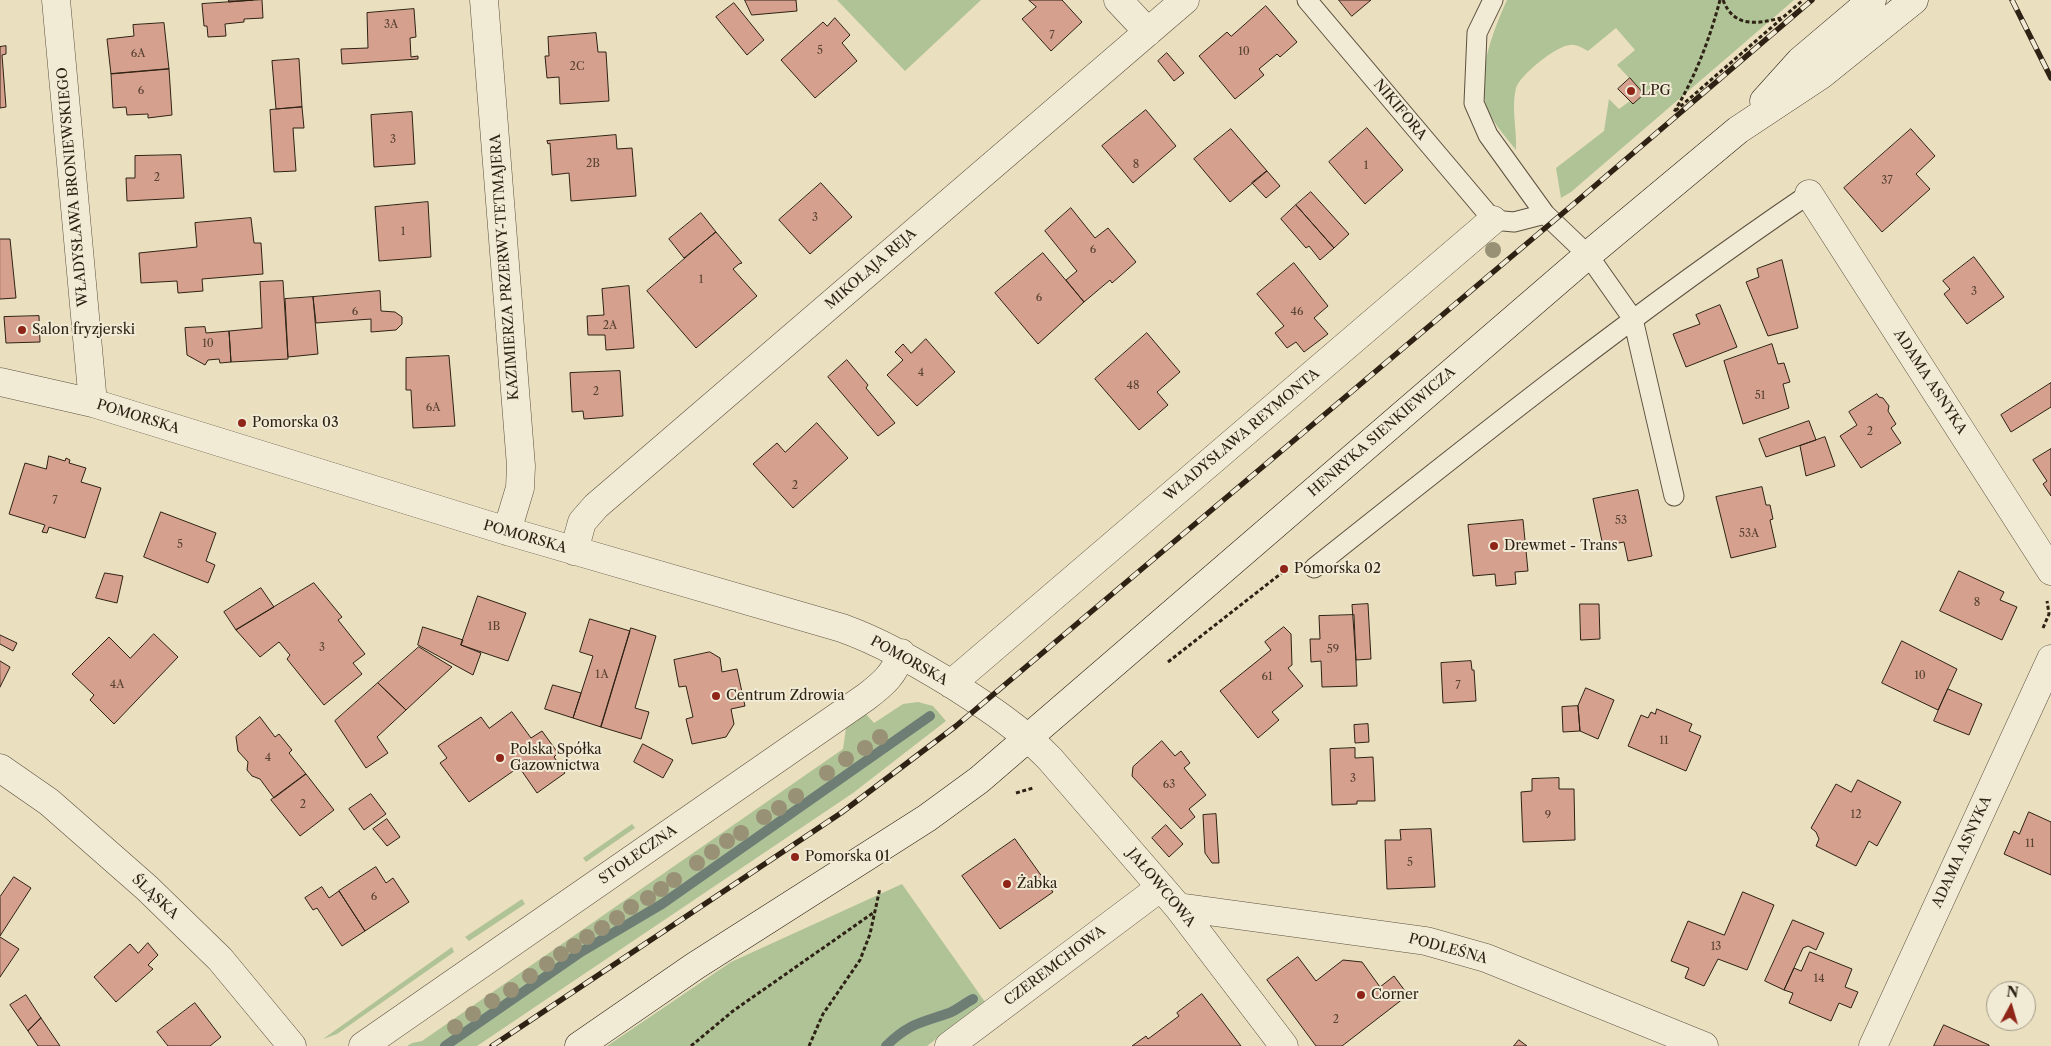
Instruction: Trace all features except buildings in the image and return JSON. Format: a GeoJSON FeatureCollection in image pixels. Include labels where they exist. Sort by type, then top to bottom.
{"type":"FeatureCollection","features":[{"type":"Feature","properties":{"kind":"street","name":"WŁADYSŁAWA BRONIEWSKIEGO"},"geometry":{"type":"LineString","coordinates":[[56,0],[93,403]]}},
{"type":"Feature","properties":{"kind":"street","name":"KAZIMIERZA PRZERWY-TETMAJERA"},"geometry":{"type":"LineString","coordinates":[[484,0],[521,466],[520,488],[507,531]]}},
{"type":"Feature","properties":{"kind":"street"},"geometry":{"type":"LineString","coordinates":[[1118,0],[1148,32]]}},
{"type":"Feature","properties":{"kind":"street","name":"MIKOŁAJA REJA"},"geometry":{"type":"LineString","coordinates":[[574,551],[582,522],[591,510],[1186,0]]}},
{"type":"Feature","properties":{"kind":"street","name":"HENRYKA SIENKIEWICZA"},"geometry":{"type":"LineString","coordinates":[[1738,130],[1800,61],[1872,0]]}},
{"type":"Feature","properties":{"kind":"street","name":"HENRYKA SIENKIEWICZA"},"geometry":{"type":"LineString","coordinates":[[579,1046],[695,966],[927,818],[979,780],[1588,255],[1738,130],[1821,75],[1914,0]]}},
{"type":"Feature","properties":{"kind":"street","name":"ADAMA ASNYKA"},"geometry":{"type":"LineString","coordinates":[[1809,194],[2048,584]]}},
{"type":"Feature","properties":{"kind":"street","name":"WŁADYSŁAWA REYMONTA"},"geometry":{"type":"LineString","coordinates":[[951,684],[1493,220]]}},
{"type":"Feature","properties":{"kind":"street","name":"POMORSKA"},"geometry":{"type":"LineString","coordinates":[[0,382],[93,403],[507,531],[842,628],[870,638],[901,653],[984,704],[1029,738]]}},
{"type":"Feature","properties":{"kind":"street","name":"STOŁECZNA"},"geometry":{"type":"LineString","coordinates":[[362,1046],[866,697],[890,677],[897,667],[901,653]]}},
{"type":"Feature","properties":{"kind":"street","name":"ADAMA ASNYKA"},"geometry":{"type":"LineString","coordinates":[[1873,1046],[2051,659]]}},
{"type":"Feature","properties":{"kind":"street","name":"JAŁOWCOWA"},"geometry":{"type":"LineString","coordinates":[[1029,738],[1050,759],[1178,907],[1284,1046]]}},
{"type":"Feature","properties":{"kind":"street","name":"ŚLĄSKA"},"geometry":{"type":"LineString","coordinates":[[0,768],[49,802],[147,888],[220,959],[292,1046]]}},
{"type":"Feature","properties":{"kind":"street","name":"CZEREMCHOWA"},"geometry":{"type":"LineString","coordinates":[[949,1046],[1161,887]]}},
{"type":"Feature","properties":{"kind":"street","name":"PODLEŚNA"},"geometry":{"type":"LineString","coordinates":[[1178,907],[1426,941],[1486,958],[1704,1046]]}},
{"type":"Feature","properties":{"kind":"lane","name":"NIKIFORA"},"geometry":{"type":"LineString","coordinates":[[1307,0],[1493,220]]}},
{"type":"Feature","properties":{"kind":"lane"},"geometry":{"type":"LineString","coordinates":[[1493,0],[1477,33],[1474,103],[1488,135],[1545,214],[1588,255],[1633,319],[1674,496]]}},
{"type":"Feature","properties":{"kind":"lane"},"geometry":{"type":"LineString","coordinates":[[1314,568],[1633,319],[1743,238],[1809,194]]}},
{"type":"Feature","properties":{"kind":"lane"},"geometry":{"type":"LineString","coordinates":[[1493,220],[1514,222],[1545,214]]}},
{"type":"Feature","properties":{"kind":"path"},"geometry":{"type":"LineString","coordinates":[[1721,0],[1726,8],[1740,21],[1750,24],[1781,18]]}},
{"type":"Feature","properties":{"kind":"path"},"geometry":{"type":"LineString","coordinates":[[1721,0],[1707,40],[1684,94],[1674,112],[1803,0]]}},
{"type":"Feature","properties":{"kind":"path"},"geometry":{"type":"LineString","coordinates":[[1162,667],[1292,565]]}},
{"type":"Feature","properties":{"kind":"path"},"geometry":{"type":"LineString","coordinates":[[2041,632],[2049,614],[2048,584]]}},
{"type":"Feature","properties":{"kind":"path"},"geometry":{"type":"LineString","coordinates":[[809,1046],[823,1014],[860,960],[870,934],[878,889]]}},
{"type":"Feature","properties":{"kind":"path"},"geometry":{"type":"LineString","coordinates":[[692,1046],[732,1010],[874,913]]}},
{"type":"Feature","properties":{"kind":"green space"},"geometry":{"type":"Polygon","coordinates":[[[837,0],[981,0],[905,71],[837,0]]]}},
{"type":"Feature","properties":{"kind":"green space"},"geometry":{"type":"Polygon","coordinates":[[[1507,0],[1794,0],[1571,192],[1561,198],[1556,168],[1604,131],[1609,99],[1619,109],[1630,101],[1633,104],[1644,94],[1617,65],[1635,50],[1616,28],[1588,51],[1570,45],[1556,50],[1539,62],[1524,76],[1516,88],[1514,103],[1516,150],[1490,114],[1483,89],[1485,63],[1497,24],[1507,0]]]}},
{"type":"Feature","properties":{"kind":"green space"},"geometry":{"type":"Polygon","coordinates":[[[918,702],[933,706],[946,721],[853,793],[477,1046],[407,1046],[422,1041],[843,749],[846,728],[866,714],[874,723],[903,704],[918,702]]]}},
{"type":"Feature","properties":{"kind":"green space"},"geometry":{"type":"Polygon","coordinates":[[[632,824],[635,828],[586,862],[583,858],[632,824]]]}},
{"type":"Feature","properties":{"kind":"green space"},"geometry":{"type":"Polygon","coordinates":[[[902,884],[985,1002],[927,1046],[607,1046],[731,962],[902,884]]]}},
{"type":"Feature","properties":{"kind":"green space"},"geometry":{"type":"Polygon","coordinates":[[[522,899],[525,904],[469,941],[465,937],[522,899]]]}},
{"type":"Feature","properties":{"kind":"green space"},"geometry":{"type":"Polygon","coordinates":[[[452,947],[454,952],[337,1034],[323,1039],[452,947]]]}},
{"type":"Feature","properties":{"kind":"waterway"},"geometry":{"type":"LineString","coordinates":[[445,1046],[581,952],[662,904],[930,716]]}},
{"type":"Feature","properties":{"kind":"waterway"},"geometry":{"type":"LineString","coordinates":[[886,1046],[909,1028],[952,1012],[973,999]]}},
{"type":"Feature","properties":{"kind":"railway"},"geometry":{"type":"LineString","coordinates":[[492,1046],[841,813],[956,726],[1812,0]]}},
{"type":"Feature","properties":{"kind":"railway"},"geometry":{"type":"LineString","coordinates":[[2012,0],[2051,78]]}},
{"type":"Feature","properties":{"kind":"place","name":"LPG"},"geometry":{"type":"Point","coordinates":[1631,91]}},
{"type":"Feature","properties":{"kind":"place","name":"Salon fryzjerski"},"geometry":{"type":"Point","coordinates":[22,330]}},
{"type":"Feature","properties":{"kind":"place","name":"Pomorska 03"},"geometry":{"type":"Point","coordinates":[242,423]}},
{"type":"Feature","properties":{"kind":"place","name":"Drewmet - Trans"},"geometry":{"type":"Point","coordinates":[1494,546]}},
{"type":"Feature","properties":{"kind":"place","name":"Pomorska 02"},"geometry":{"type":"Point","coordinates":[1284,569]}},
{"type":"Feature","properties":{"kind":"place","name":"Centrum Zdrowia"},"geometry":{"type":"Point","coordinates":[716,696]}},
{"type":"Feature","properties":{"kind":"place","name":"Polska Spółka Gazownictwa"},"geometry":{"type":"Point","coordinates":[500,758]}},
{"type":"Feature","properties":{"kind":"place","name":"Pomorska 01"},"geometry":{"type":"Point","coordinates":[795,857]}},
{"type":"Feature","properties":{"kind":"place","name":"Żabka"},"geometry":{"type":"Point","coordinates":[1007,884]}},
{"type":"Feature","properties":{"kind":"place","name":"Corner"},"geometry":{"type":"Point","coordinates":[1361,995]}}]}
